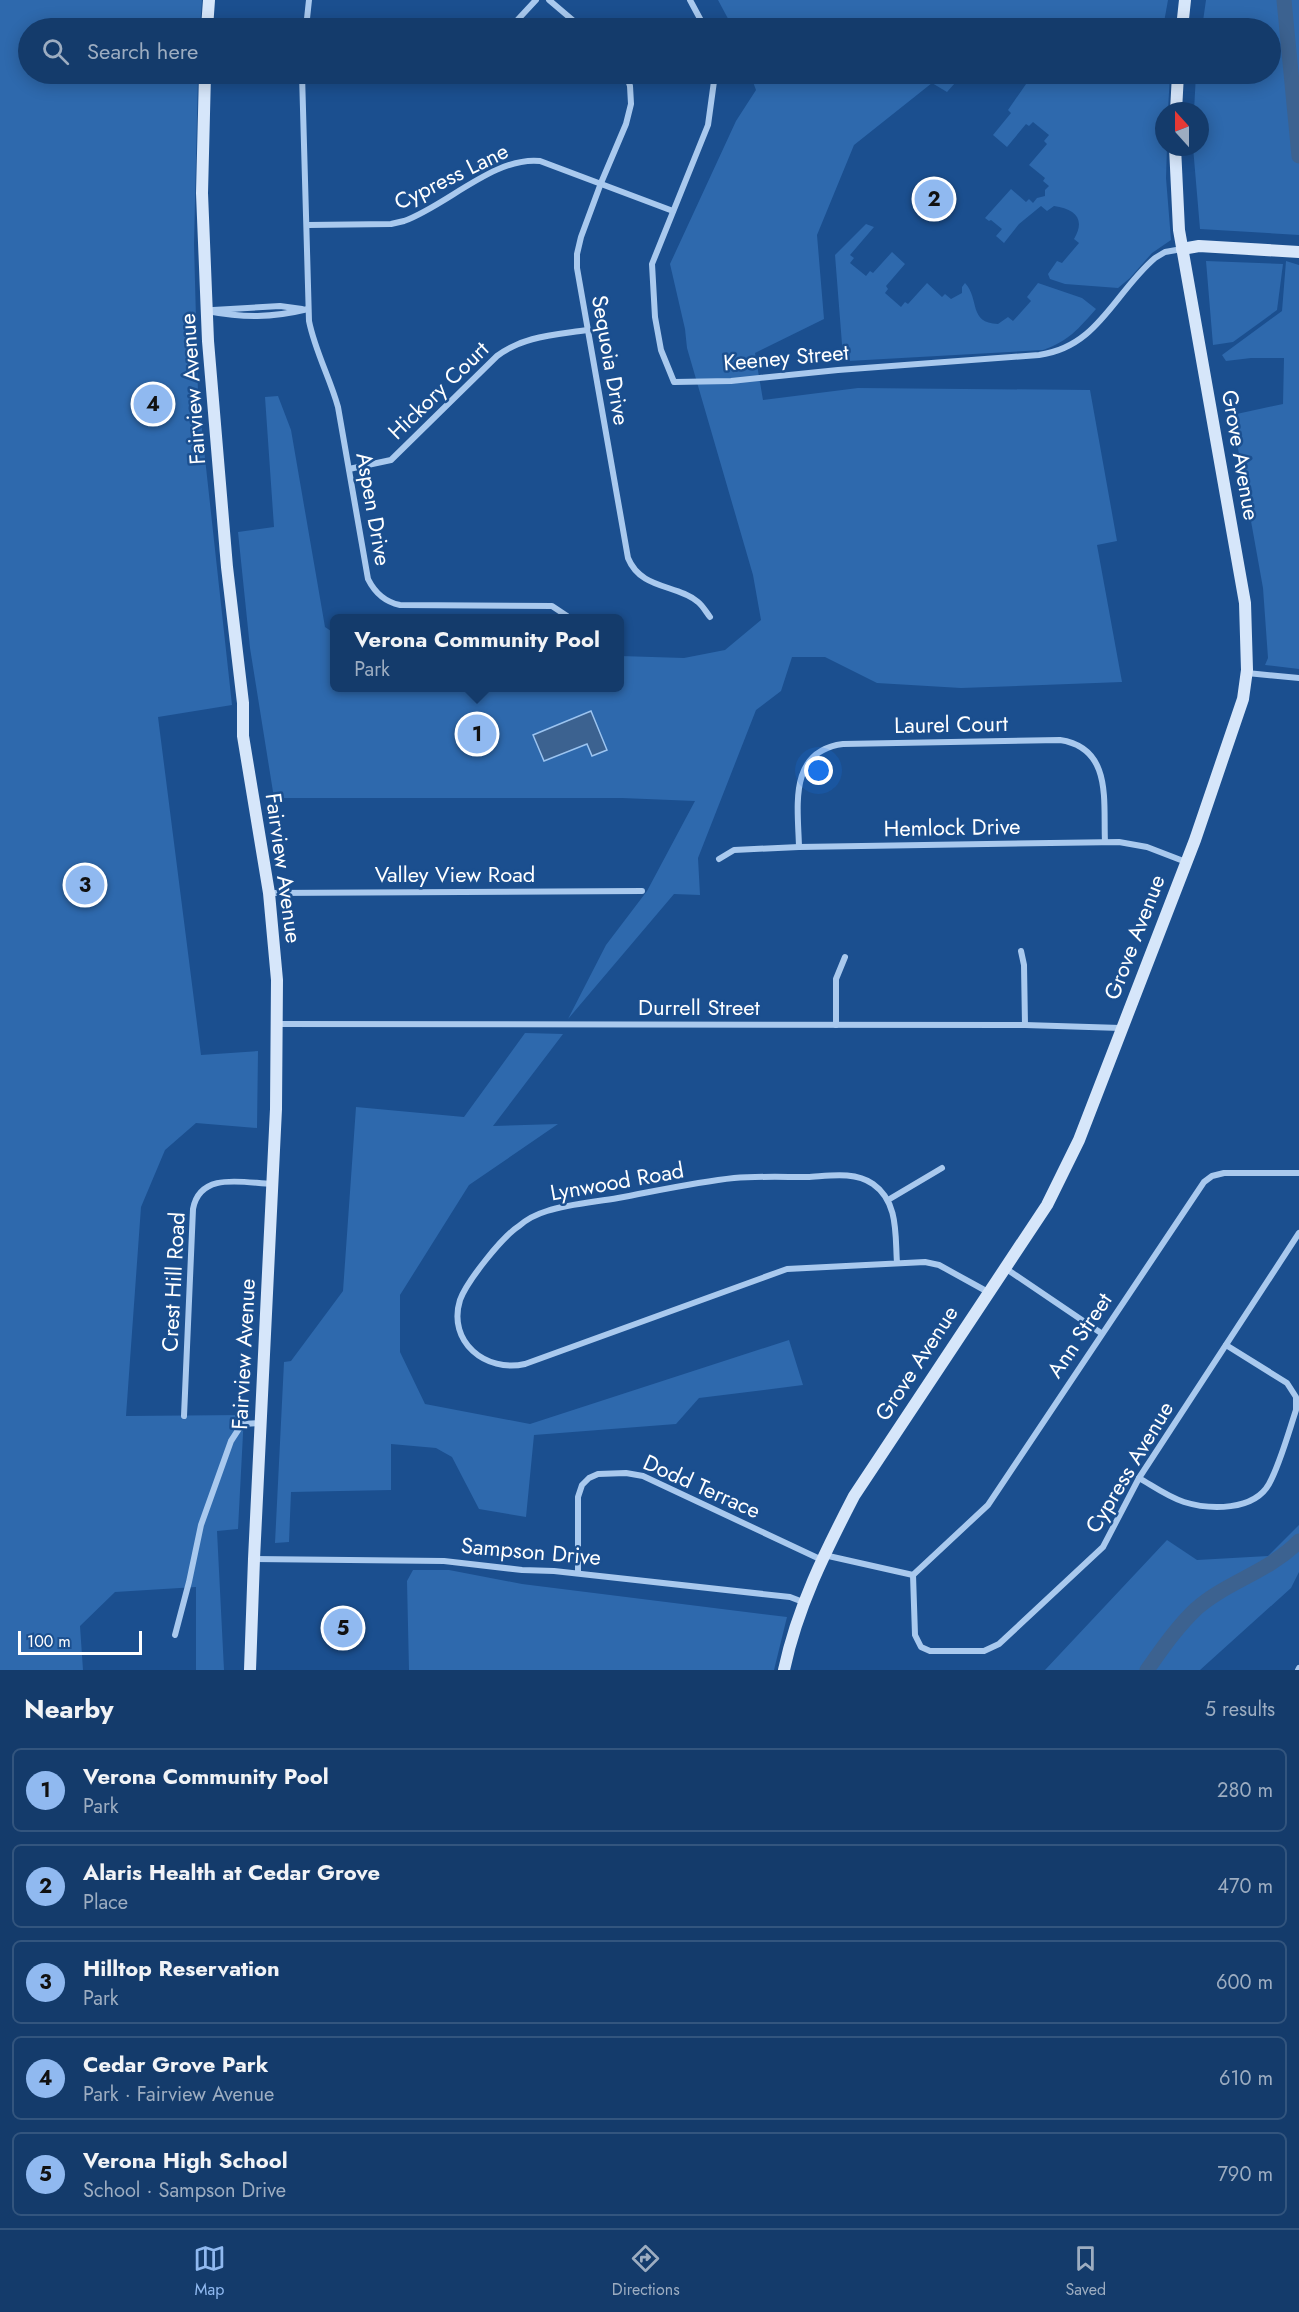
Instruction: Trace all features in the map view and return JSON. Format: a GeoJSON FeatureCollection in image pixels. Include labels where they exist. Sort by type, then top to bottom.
{"type":"FeatureCollection","features":[{"type":"Feature","properties":{"kind":"street"},"geometry":{"type":"LineString","coordinates":[[208,18],[209,0]]}},
{"type":"Feature","properties":{"kind":"street"},"geometry":{"type":"LineString","coordinates":[[307,18],[309,0]]}},
{"type":"Feature","properties":{"kind":"street"},"geometry":{"type":"LineString","coordinates":[[519,18],[536,0]]}},
{"type":"Feature","properties":{"kind":"street"},"geometry":{"type":"LineString","coordinates":[[549,0],[570,18]]}},
{"type":"Feature","properties":{"kind":"street"},"geometry":{"type":"LineString","coordinates":[[690,0],[700,18]]}},
{"type":"Feature","properties":{"kind":"street"},"geometry":{"type":"LineString","coordinates":[[1183,18],[1185,0]]}},
{"type":"Feature","properties":{"kind":"street","name":"Fairview Avenue"},"geometry":{"type":"LineString","coordinates":[[205,84],[201,193],[207,311],[227,567],[243,703],[243,736],[269,893],[277,980],[278,1024],[273,1185],[250,1670]]}},
{"type":"Feature","properties":{"kind":"street","name":"Aspen Drive"},"geometry":{"type":"LineString","coordinates":[[302,84],[308,225],[308,309],[314,342],[338,407],[368,579],[374,590],[384,599],[400,605],[552,606],[564,614]]}},
{"type":"Feature","properties":{"kind":"street","name":"Sequoia Drive"},"geometry":{"type":"LineString","coordinates":[[629,84],[631,104],[626,124],[601,183],[577,254],[577,268],[630,562],[644,578],[698,601],[710,617]]}},
{"type":"Feature","properties":{"kind":"street","name":"Keeney Street"},"geometry":{"type":"LineString","coordinates":[[714,84],[708,125],[652,264],[661,350],[674,382],[732,381],[1057,352],[1074,344],[1090,332],[1155,258],[1165,252],[1182,249]]}},
{"type":"Feature","properties":{"kind":"street"},"geometry":{"type":"LineString","coordinates":[[1176,102],[1177,84]]}},
{"type":"Feature","properties":{"kind":"street","name":"Grove Avenue"},"geometry":{"type":"LineString","coordinates":[[784,1670],[803,1602],[854,1496],[1047,1204],[1079,1140],[1186,862],[1243,699],[1247,673],[1241,574],[1182,249],[1175,156]]}},
{"type":"Feature","properties":{"kind":"street","name":"Cypress Lane"},"geometry":{"type":"LineString","coordinates":[[308,225],[391,224],[404,221],[506,166],[522,161],[540,161],[673,211]]}},
{"type":"Feature","properties":{"kind":"street"},"geometry":{"type":"LineString","coordinates":[[1182,249],[1199,246],[1299,252]]}},
{"type":"Feature","properties":{"kind":"street"},"geometry":{"type":"LineString","coordinates":[[207,311],[280,306],[308,309]]}},
{"type":"Feature","properties":{"kind":"street","name":"Hickory Court"},"geometry":{"type":"LineString","coordinates":[[349,469],[391,460],[497,356],[510,347],[534,338],[587,330]]}},
{"type":"Feature","properties":{"kind":"street"},"geometry":{"type":"LineString","coordinates":[[1247,673],[1299,678]]}},
{"type":"Feature","properties":{"kind":"street","name":"Laurel Court"},"geometry":{"type":"LineString","coordinates":[[799,847],[798,790],[801,776],[813,758],[830,747],[843,744],[1060,740],[1081,747],[1092,756],[1100,769],[1103,783],[1105,842]]}},
{"type":"Feature","properties":{"kind":"street","name":"Hemlock Drive"},"geometry":{"type":"LineString","coordinates":[[718,859],[734,849],[1105,842],[1136,844],[1186,862]]}},
{"type":"Feature","properties":{"kind":"street","name":"Valley View Road"},"geometry":{"type":"LineString","coordinates":[[269,893],[642,891]]}},
{"type":"Feature","properties":{"kind":"street"},"geometry":{"type":"LineString","coordinates":[[1021,951],[1024,965],[1024,1025]]}},
{"type":"Feature","properties":{"kind":"street"},"geometry":{"type":"LineString","coordinates":[[836,1025],[836,979],[845,957]]}},
{"type":"Feature","properties":{"kind":"street","name":"Durrell Street"},"geometry":{"type":"LineString","coordinates":[[278,1024],[1024,1025],[1121,1028]]}},
{"type":"Feature","properties":{"kind":"street"},"geometry":{"type":"LineString","coordinates":[[897,1263],[893,1215],[888,1200],[942,1168]]}},
{"type":"Feature","properties":{"kind":"street","name":"Ann Street"},"geometry":{"type":"LineString","coordinates":[[913,1575],[988,1505],[1204,1182],[1212,1176],[1224,1173],[1299,1173]]}},
{"type":"Feature","properties":{"kind":"street","name":"Lynwood Road"},"geometry":{"type":"LineString","coordinates":[[888,1200],[873,1184],[852,1176],[734,1178],[547,1211],[518,1226],[501,1241],[462,1294],[458,1310],[458,1324],[465,1342],[477,1356],[496,1365],[518,1366],[787,1269],[932,1263],[988,1292]]}},
{"type":"Feature","properties":{"kind":"street","name":"Crest Hill Road"},"geometry":{"type":"LineString","coordinates":[[184,1416],[193,1209],[196,1200],[205,1188],[219,1182],[273,1185]]}},
{"type":"Feature","properties":{"kind":"street","name":"Cypress Avenue"},"geometry":{"type":"LineString","coordinates":[[913,1575],[915,1635],[921,1647],[930,1651],[984,1651],[994,1647],[1103,1547],[1138,1479],[1299,1233]]}},
{"type":"Feature","properties":{"kind":"street"},"geometry":{"type":"LineString","coordinates":[[1005,1268],[1101,1333]]}},
{"type":"Feature","properties":{"kind":"street"},"geometry":{"type":"LineString","coordinates":[[1138,1479],[1182,1501],[1201,1506],[1242,1504],[1255,1498],[1269,1484],[1296,1410],[1296,1396],[1287,1383],[1226,1345]]}},
{"type":"Feature","properties":{"kind":"street"},"geometry":{"type":"LineString","coordinates":[[175,1635],[201,1525],[231,1441],[242,1424],[261,1423]]}},
{"type":"Feature","properties":{"kind":"street","name":"Dodd Terrace"},"geometry":{"type":"LineString","coordinates":[[578,1573],[579,1493],[585,1481],[598,1474],[631,1474],[649,1479],[823,1558]]}},
{"type":"Feature","properties":{"kind":"street"},"geometry":{"type":"LineString","coordinates":[[823,1558],[913,1575]]}},
{"type":"Feature","properties":{"kind":"street","name":"Sampson Drive"},"geometry":{"type":"LineString","coordinates":[[254,1559],[444,1561],[522,1570],[578,1573],[790,1597],[803,1602]]}},
{"type":"Feature","properties":{"kind":"shaded area"},"geometry":{"type":"Polygon","coordinates":[[[0,0],[202,0],[201,18],[18,18],[18,84],[198,84],[194,244],[198,394],[232,705],[158,717],[201,1055],[258,1051],[257,1128],[196,1123],[165,1150],[141,1207],[126,1416],[244,1415],[238,1529],[217,1531],[224,1670],[196,1670],[196,1587],[115,1592],[80,1626],[83,1670],[0,1670],[0,0]]]}},
{"type":"Feature","properties":{"kind":"shaded area"},"geometry":{"type":"Polygon","coordinates":[[[718,0],[1168,0],[1165,18],[728,18],[718,0]]]}},
{"type":"Feature","properties":{"kind":"shaded area"},"geometry":{"type":"Polygon","coordinates":[[[1206,0],[1299,0],[1299,235],[1200,229],[1194,156],[1209,156],[1209,102],[1194,102],[1195,84],[1281,84],[1281,18],[1203,18],[1206,0]]]}},
{"type":"Feature","properties":{"kind":"shaded area"},"geometry":{"type":"Polygon","coordinates":[[[754,84],[931,84],[854,145],[817,235],[824,319],[755,353],[763,400],[858,388],[1090,390],[1117,541],[1097,545],[1122,682],[961,688],[877,683],[825,657],[792,657],[781,691],[756,710],[698,858],[700,895],[674,894],[568,1019],[606,945],[647,891],[695,801],[622,798],[274,798],[250,648],[238,532],[274,527],[265,397],[278,396],[291,430],[325,627],[330,630],[330,692],[624,692],[624,656],[684,658],[725,650],[761,620],[753,575],[687,348],[685,329],[670,264],[736,121],[756,90],[754,84]]]}},
{"type":"Feature","properties":{"kind":"shaded area"},"geometry":{"type":"Polygon","coordinates":[[[934,84],[954,84],[947,92],[934,84]]]}},
{"type":"Feature","properties":{"kind":"shaded area"},"geometry":{"type":"Polygon","coordinates":[[[1026,84],[1169,84],[1168,102],[1155,102],[1155,156],[1167,156],[1166,178],[1171,240],[1152,253],[1118,288],[1065,284],[1050,279],[1048,274],[1057,261],[1062,263],[1079,243],[1074,239],[1079,226],[1073,212],[1054,206],[1047,211],[1041,206],[1019,224],[1004,243],[996,236],[1002,229],[985,218],[1011,189],[1026,202],[1029,199],[1033,203],[1037,198],[1045,196],[1045,190],[1049,186],[1043,181],[1045,178],[1029,165],[1047,144],[1044,141],[1049,135],[1033,122],[1029,126],[1026,124],[1007,147],[993,135],[1011,113],[1008,110],[1026,84]]]}},
{"type":"Feature","properties":{"kind":"shaded area"},"geometry":{"type":"Polygon","coordinates":[[[866,224],[874,227],[850,255],[854,258],[850,263],[866,276],[870,271],[873,273],[892,252],[905,264],[886,286],[888,289],[885,293],[901,307],[905,302],[908,304],[927,283],[942,297],[945,294],[951,299],[962,293],[965,283],[978,315],[989,323],[998,324],[1008,317],[1013,321],[1031,301],[1027,297],[1038,283],[1082,298],[1096,309],[1066,338],[1043,350],[848,361],[843,357],[835,255],[866,224]]]}},
{"type":"Feature","properties":{"kind":"shaded area"},"geometry":{"type":"Polygon","coordinates":[[[1206,261],[1283,264],[1277,310],[1233,342],[1213,345],[1206,261]]]}},
{"type":"Feature","properties":{"kind":"shaded area"},"geometry":{"type":"Polygon","coordinates":[[[1286,261],[1299,265],[1299,669],[1265,665],[1268,658],[1263,588],[1232,415],[1283,404],[1284,358],[1226,361],[1222,355],[1282,311],[1286,261]]]}},
{"type":"Feature","properties":{"kind":"shaded area"},"geometry":{"type":"Polygon","coordinates":[[[591,711],[607,750],[592,756],[587,744],[544,761],[533,735],[591,711]]]}},
{"type":"Feature","properties":{"kind":"shaded area"},"geometry":{"type":"Polygon","coordinates":[[[525,1033],[563,1034],[493,1126],[558,1124],[469,1185],[400,1295],[400,1352],[425,1404],[530,1424],[789,1340],[803,1385],[699,1398],[676,1424],[534,1435],[526,1517],[479,1509],[452,1457],[436,1448],[391,1444],[391,1490],[291,1492],[289,1542],[275,1543],[284,1362],[291,1361],[343,1291],[356,1107],[464,1117],[525,1033]]]}},
{"type":"Feature","properties":{"kind":"shaded area"},"geometry":{"type":"Polygon","coordinates":[[[1299,1525],[1299,1572],[1291,1588],[1200,1670],[1045,1670],[1167,1540],[1197,1560],[1268,1556],[1299,1525]]]}},
{"type":"Feature","properties":{"kind":"shaded area"},"geometry":{"type":"Polygon","coordinates":[[[413,1570],[449,1570],[522,1584],[787,1617],[774,1670],[409,1670],[407,1581],[413,1570]]]}},
{"type":"Feature","properties":{"kind":"waterway"},"geometry":{"type":"LineString","coordinates":[[1284,0],[1299,156]]}},
{"type":"Feature","properties":{"kind":"waterway"},"geometry":{"type":"LineString","coordinates":[[1147,1670],[1176,1631],[1196,1609],[1221,1591],[1274,1561],[1299,1541]]}},
{"type":"Feature","properties":{"kind":"place","name":"Alaris Health at Cedar Grove"},"geometry":{"type":"Point","coordinates":[934,199]}},
{"type":"Feature","properties":{"kind":"place","name":"Cedar Grove Park"},"geometry":{"type":"Point","coordinates":[153,404]}},
{"type":"Feature","properties":{"kind":"place","name":"Verona Community Pool"},"geometry":{"type":"Point","coordinates":[477,734]}},
{"type":"Feature","properties":{"kind":"place","name":"Hilltop Reservation"},"geometry":{"type":"Point","coordinates":[85,885]}},
{"type":"Feature","properties":{"kind":"place","name":"Verona High School"},"geometry":{"type":"Point","coordinates":[343,1628]}}]}
